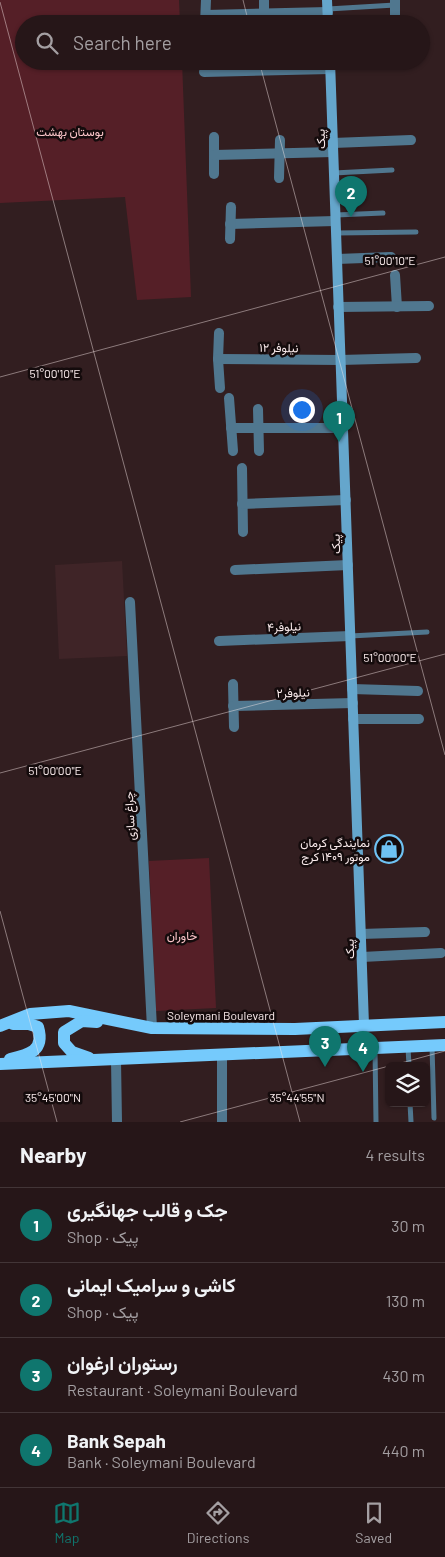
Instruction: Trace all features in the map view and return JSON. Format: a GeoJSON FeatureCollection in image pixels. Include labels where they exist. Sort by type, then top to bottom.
{"type":"FeatureCollection","features":[{"type":"Feature","properties":{"kind":"main road","name":"Soleymani Boulevard"},"geometry":{"type":"LineString","coordinates":[[3,1025],[30,1014],[69,1011],[152,1028],[295,1029],[445,1022]]}},
{"type":"Feature","properties":{"kind":"main road"},"geometry":{"type":"LineString","coordinates":[[96,1060],[72,1052],[64,1043],[64,1032],[82,1021],[122,1023]]}},
{"type":"Feature","properties":{"kind":"main road"},"geometry":{"type":"LineString","coordinates":[[0,1063],[24,1056],[37,1049],[41,1038],[38,1027],[29,1024],[3,1025]]}},
{"type":"Feature","properties":{"kind":"main road"},"geometry":{"type":"LineString","coordinates":[[0,1063],[222,1056],[439,1045]]}},
{"type":"Feature","properties":{"kind":"street"},"geometry":{"type":"LineString","coordinates":[[205,15],[206,0]]}},
{"type":"Feature","properties":{"kind":"street"},"geometry":{"type":"LineString","coordinates":[[264,1],[264,15]]}},
{"type":"Feature","properties":{"kind":"street"},"geometry":{"type":"LineString","coordinates":[[395,2],[396,15]]}},
{"type":"Feature","properties":{"kind":"street"},"geometry":{"type":"LineString","coordinates":[[285,15],[328,7]]}},
{"type":"Feature","properties":{"kind":"street"},"geometry":{"type":"LineString","coordinates":[[204,72],[240,70]]}},
{"type":"Feature","properties":{"kind":"street","name":"پیک"},"geometry":{"type":"LineString","coordinates":[[330,70],[364,1026]]}},
{"type":"Feature","properties":{"kind":"street"},"geometry":{"type":"LineString","coordinates":[[214,137],[214,174]]}},
{"type":"Feature","properties":{"kind":"street"},"geometry":{"type":"LineString","coordinates":[[279,178],[280,140]]}},
{"type":"Feature","properties":{"kind":"street"},"geometry":{"type":"LineString","coordinates":[[214,155],[280,154],[411,140]]}},
{"type":"Feature","properties":{"kind":"street"},"geometry":{"type":"LineString","coordinates":[[230,239],[231,207]]}},
{"type":"Feature","properties":{"kind":"street"},"geometry":{"type":"LineString","coordinates":[[230,224],[335,218]]}},
{"type":"Feature","properties":{"kind":"street"},"geometry":{"type":"LineString","coordinates":[[337,259],[391,256]]}},
{"type":"Feature","properties":{"kind":"street"},"geometry":{"type":"LineString","coordinates":[[395,275],[397,307]]}},
{"type":"Feature","properties":{"kind":"street"},"geometry":{"type":"LineString","coordinates":[[338,307],[429,306]]}},
{"type":"Feature","properties":{"kind":"street"},"geometry":{"type":"LineString","coordinates":[[219,332],[220,388]]}},
{"type":"Feature","properties":{"kind":"street","name":"نیلوفر ۱۲"},"geometry":{"type":"LineString","coordinates":[[218,359],[340,360],[416,358]]}},
{"type":"Feature","properties":{"kind":"street"},"geometry":{"type":"LineString","coordinates":[[229,398],[233,451]]}},
{"type":"Feature","properties":{"kind":"street"},"geometry":{"type":"LineString","coordinates":[[258,409],[260,451]]}},
{"type":"Feature","properties":{"kind":"street"},"geometry":{"type":"LineString","coordinates":[[231,428],[343,428]]}},
{"type":"Feature","properties":{"kind":"street"},"geometry":{"type":"LineString","coordinates":[[242,468],[243,532]]}},
{"type":"Feature","properties":{"kind":"street"},"geometry":{"type":"LineString","coordinates":[[242,504],[346,500]]}},
{"type":"Feature","properties":{"kind":"street"},"geometry":{"type":"LineString","coordinates":[[235,570],[348,565]]}},
{"type":"Feature","properties":{"kind":"street","name":"چراغ سازی"},"geometry":{"type":"LineString","coordinates":[[130,602],[152,1028]]}},
{"type":"Feature","properties":{"kind":"street","name":"نیلوفر۴"},"geometry":{"type":"LineString","coordinates":[[218,641],[350,636]]}},
{"type":"Feature","properties":{"kind":"street"},"geometry":{"type":"LineString","coordinates":[[232,684],[234,727]]}},
{"type":"Feature","properties":{"kind":"street"},"geometry":{"type":"LineString","coordinates":[[352,689],[418,691]]}},
{"type":"Feature","properties":{"kind":"street","name":"نیلوفر۲"},"geometry":{"type":"LineString","coordinates":[[233,706],[353,703]]}},
{"type":"Feature","properties":{"kind":"street"},"geometry":{"type":"LineString","coordinates":[[353,719],[419,719]]}},
{"type":"Feature","properties":{"kind":"street"},"geometry":{"type":"LineString","coordinates":[[361,934],[425,932]]}},
{"type":"Feature","properties":{"kind":"street"},"geometry":{"type":"LineString","coordinates":[[362,957],[441,954]]}},
{"type":"Feature","properties":{"kind":"street"},"geometry":{"type":"LineString","coordinates":[[222,1056],[222,1122]]}},
{"type":"Feature","properties":{"kind":"street"},"geometry":{"type":"LineString","coordinates":[[116,1060],[117,1122]]}},
{"type":"Feature","properties":{"kind":"lane"},"geometry":{"type":"LineString","coordinates":[[328,7],[395,2]]}},
{"type":"Feature","properties":{"kind":"lane"},"geometry":{"type":"LineString","coordinates":[[334,173],[392,170]]}},
{"type":"Feature","properties":{"kind":"lane"},"geometry":{"type":"LineString","coordinates":[[335,218],[383,213]]}},
{"type":"Feature","properties":{"kind":"lane"},"geometry":{"type":"LineString","coordinates":[[336,233],[416,232]]}},
{"type":"Feature","properties":{"kind":"lane"},"geometry":{"type":"LineString","coordinates":[[350,636],[427,632]]}},
{"type":"Feature","properties":{"kind":"lane"},"geometry":{"type":"LineString","coordinates":[[434,1118],[439,1045]]}},
{"type":"Feature","properties":{"kind":"lane"},"geometry":{"type":"LineString","coordinates":[[408,1047],[409,1062]]}},
{"type":"Feature","properties":{"kind":"lane"},"geometry":{"type":"LineString","coordinates":[[375,1048],[376,1122]]}},
{"type":"Feature","properties":{"kind":"lane"},"geometry":{"type":"LineString","coordinates":[[410,1107],[411,1122]]}},
{"type":"Feature","properties":{"kind":"shaded area"},"geometry":{"type":"Polygon","coordinates":[[[122,561],[127,656],[59,659],[55,565],[122,561]]]}},
{"type":"Feature","properties":{"kind":"green space","name":"بوستان بهشت"},"geometry":{"type":"Polygon","coordinates":[[[0,0],[179,0],[180,15],[15,15],[15,70],[182,70],[191,297],[137,300],[125,197],[0,203],[0,0]]]}},
{"type":"Feature","properties":{"kind":"green space","name":"خاوران"},"geometry":{"type":"Polygon","coordinates":[[[209,858],[216,1008],[156,1011],[149,861],[209,858]]]}},
{"type":"Feature","properties":{"kind":"place","name":"کاشی و سرامیک ایمانی"},"geometry":{"type":"Point","coordinates":[351,217]}},
{"type":"Feature","properties":{"kind":"place","name":"جک و قالب جهانگیری"},"geometry":{"type":"Point","coordinates":[339,442]}},
{"type":"Feature","properties":{"kind":"place","name":"نمایندگی کرمان موتور ۱۴۰۹ کرج"},"geometry":{"type":"Point","coordinates":[389,849]}},
{"type":"Feature","properties":{"kind":"place","name":"رستوران ارغوان"},"geometry":{"type":"Point","coordinates":[325,1067]}},
{"type":"Feature","properties":{"kind":"place","name":"Bank Sepah"},"geometry":{"type":"Point","coordinates":[363,1072]}}]}
